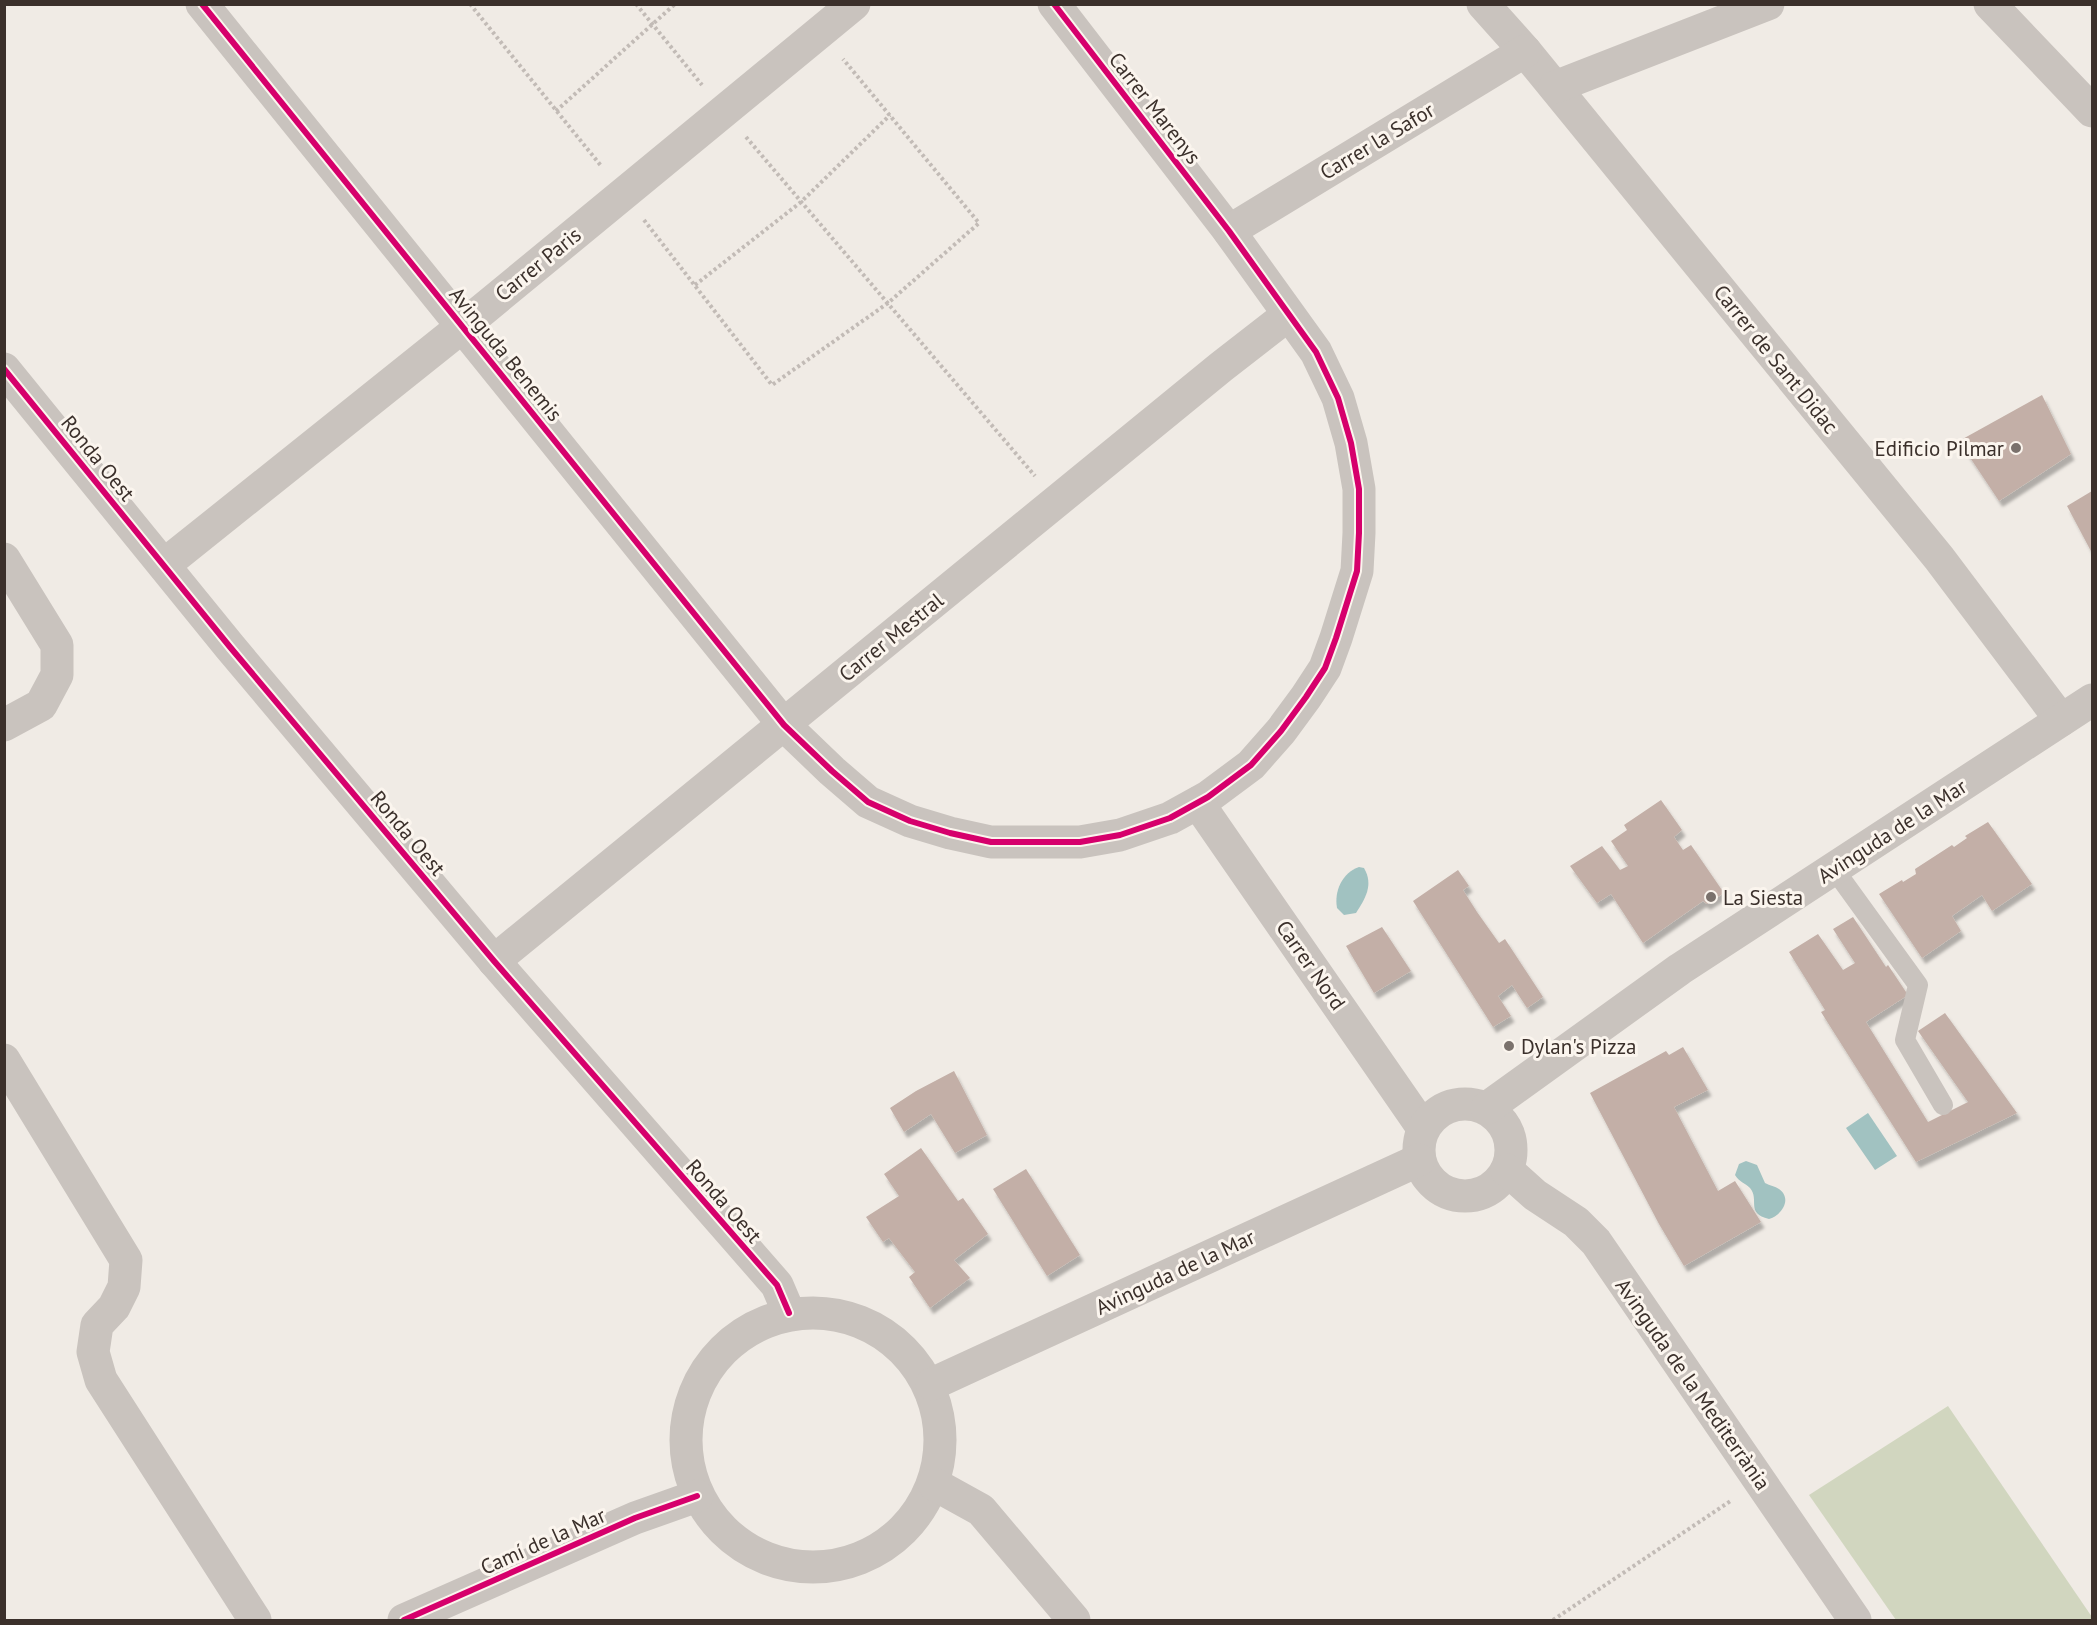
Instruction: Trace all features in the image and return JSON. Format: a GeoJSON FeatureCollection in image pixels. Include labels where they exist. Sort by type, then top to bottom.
{"type":"FeatureCollection","features":[{"type":"Feature","properties":{"kind":"street","name":"Avinguda Benemis"},"geometry":{"type":"LineString","coordinates":[[202,4],[784,725],[868,802],[910,821],[992,842],[1080,842],[1120,835],[1170,818],[1198,803]]}},
{"type":"Feature","properties":{"kind":"street","name":"Carrer Paris"},"geometry":{"type":"LineString","coordinates":[[164,565],[463,326],[854,4]]}},
{"type":"Feature","properties":{"kind":"street","name":"Carrer Marenys"},"geometry":{"type":"LineString","coordinates":[[1054,4],[1229,231],[1316,352],[1338,398],[1351,443],[1359,489],[1357,571],[1348,606],[1325,668],[1281,731],[1251,765],[1198,803]]}},
{"type":"Feature","properties":{"kind":"street","name":"Carrer de Sant Didac"},"geometry":{"type":"LineString","coordinates":[[1483,4],[1555,87],[1939,558],[2061,720]]}},
{"type":"Feature","properties":{"kind":"street"},"geometry":{"type":"LineString","coordinates":[[1555,87],[1768,4]]}},
{"type":"Feature","properties":{"kind":"street"},"geometry":{"type":"LineString","coordinates":[[1990,4],[2092,111]]}},
{"type":"Feature","properties":{"kind":"street","name":"Carrer la Safor"},"geometry":{"type":"LineString","coordinates":[[1229,231],[1525,51]]}},
{"type":"Feature","properties":{"kind":"street","name":"Carrer Mestral"},"geometry":{"type":"LineString","coordinates":[[494,961],[1288,315]]}},
{"type":"Feature","properties":{"kind":"street","name":"Ronda Oest"},"geometry":{"type":"LineString","coordinates":[[4,369],[494,961],[777,1285],[789,1313]]}},
{"type":"Feature","properties":{"kind":"street"},"geometry":{"type":"LineString","coordinates":[[4,559],[57,645],[57,675],[41,705],[4,725]]}},
{"type":"Feature","properties":{"kind":"street","name":"Avinguda de la Mar"},"geometry":{"type":"LineString","coordinates":[[1487,1108],[1680,969],[2092,700]]}},
{"type":"Feature","properties":{"kind":"street","name":"Carrer Nord"},"geometry":{"type":"LineString","coordinates":[[1198,803],[1423,1128]]}},
{"type":"Feature","properties":{"kind":"street"},"geometry":{"type":"LineString","coordinates":[[4,1060],[126,1260],[124,1287],[114,1307],[97,1325],[93,1352],[101,1380],[255,1620]]}},
{"type":"Feature","properties":{"kind":"street"},"geometry":{"type":"LineString","coordinates":[[1471,1103],[1487,1108],[1500,1118],[1508,1132],[1512,1151],[1507,1170],[1497,1183],[1482,1193],[1466,1196],[1450,1194],[1436,1187],[1425,1175],[1419,1160],[1418,1144],[1423,1128],[1439,1110],[1455,1104],[1471,1103]]}},
{"type":"Feature","properties":{"kind":"street","name":"Avinguda de la Mar"},"geometry":{"type":"LineString","coordinates":[[932,1384],[1419,1160]]}},
{"type":"Feature","properties":{"kind":"street","name":"Avinguda de la Mediterrània"},"geometry":{"type":"LineString","coordinates":[[1507,1170],[1535,1195],[1576,1222],[1596,1242],[1855,1620]]}},
{"type":"Feature","properties":{"kind":"street"},"geometry":{"type":"LineString","coordinates":[[789,1313],[832,1314],[865,1323],[894,1341],[932,1384],[940,1425],[940,1455],[934,1484],[913,1521],[880,1549],[841,1565],[798,1567],[757,1555],[722,1531],[697,1496],[686,1457],[686,1416],[700,1378],[725,1347],[759,1324],[789,1313]]}},
{"type":"Feature","properties":{"kind":"street"},"geometry":{"type":"LineString","coordinates":[[934,1484],[981,1510],[1074,1620]]}},
{"type":"Feature","properties":{"kind":"street","name":"Camí de la Mar"},"geometry":{"type":"LineString","coordinates":[[404,1620],[635,1518],[697,1496]]}},
{"type":"Feature","properties":{"kind":"lane"},"geometry":{"type":"LineString","coordinates":[[1834,869],[1917,985],[1905,1040],[1943,1105]]}},
{"type":"Feature","properties":{"kind":"path"},"geometry":{"type":"LineString","coordinates":[[636,4],[723,112],[1057,502]]}},
{"type":"Feature","properties":{"kind":"path"},"geometry":{"type":"LineString","coordinates":[[556,111],[675,4]]}},
{"type":"Feature","properties":{"kind":"path"},"geometry":{"type":"LineString","coordinates":[[772,385],[888,303],[979,223],[821,32]]}},
{"type":"Feature","properties":{"kind":"path"},"geometry":{"type":"LineString","coordinates":[[695,285],[801,202],[890,115]]}},
{"type":"Feature","properties":{"kind":"path"},"geometry":{"type":"LineString","coordinates":[[1553,1620],[1760,1481]]}},
{"type":"Feature","properties":{"kind":"green space"},"geometry":{"type":"Polygon","coordinates":[[[1948,1406],[2092,1620],[1896,1620],[1809,1495],[1948,1406]]]}},
{"type":"Feature","properties":{"kind":"water"},"geometry":{"type":"Polygon","coordinates":[[[1359,867],[1364,868],[1367,874],[1367,892],[1356,913],[1344,915],[1337,908],[1338,889],[1344,878],[1359,867]]]}},
{"type":"Feature","properties":{"kind":"water"},"geometry":{"type":"Polygon","coordinates":[[[1868,1113],[1897,1156],[1875,1170],[1846,1128],[1868,1113]]]}},
{"type":"Feature","properties":{"kind":"water"},"geometry":{"type":"Polygon","coordinates":[[[1746,1161],[1757,1165],[1765,1183],[1777,1188],[1785,1197],[1784,1207],[1769,1219],[1757,1213],[1753,1193],[1735,1175],[1739,1164],[1746,1161]]]}},
{"type":"Feature","properties":{"kind":"building","name":"Edificio Pilmar"},"geometry":{"type":"Polygon","coordinates":[[[2042,395],[2071,454],[1999,501],[1959,441],[2042,395]]]}},
{"type":"Feature","properties":{"kind":"building"},"geometry":{"type":"Polygon","coordinates":[[[2092,491],[2092,553],[2067,506],[2092,491]]]}},
{"type":"Feature","properties":{"kind":"building"},"geometry":{"type":"Polygon","coordinates":[[[1661,800],[1682,830],[1674,837],[1683,850],[1691,845],[1724,893],[1707,904],[1703,901],[1643,943],[1611,894],[1597,903],[1570,866],[1602,846],[1620,870],[1628,866],[1611,841],[1627,830],[1624,825],[1661,800]]]}},
{"type":"Feature","properties":{"kind":"building"},"geometry":{"type":"Polygon","coordinates":[[[1988,822],[2032,884],[1992,911],[1982,895],[1952,916],[1961,931],[1922,958],[1879,894],[1916,874],[1915,869],[1952,845],[1954,847],[1967,838],[1965,836],[1988,822]]]}},
{"type":"Feature","properties":{"kind":"building"},"geometry":{"type":"Polygon","coordinates":[[[1458,870],[1469,886],[1463,890],[1477,912],[1499,943],[1505,939],[1543,997],[1527,1008],[1512,985],[1498,996],[1511,1016],[1493,1027],[1413,901],[1458,870]]]}},
{"type":"Feature","properties":{"kind":"building"},"geometry":{"type":"Polygon","coordinates":[[[1853,917],[1886,967],[1888,965],[1908,995],[1866,1022],[1928,1122],[1968,1102],[1918,1031],[1945,1013],[2017,1113],[1916,1162],[1821,1012],[1825,1010],[1789,952],[1818,934],[1843,970],[1855,963],[1833,929],[1853,917]]]}},
{"type":"Feature","properties":{"kind":"building"},"geometry":{"type":"Polygon","coordinates":[[[1382,927],[1411,971],[1374,993],[1346,946],[1382,927]]]}},
{"type":"Feature","properties":{"kind":"building"},"geometry":{"type":"Polygon","coordinates":[[[1683,1047],[1708,1090],[1674,1107],[1718,1191],[1735,1181],[1761,1222],[1684,1266],[1659,1224],[1590,1093],[1666,1051],[1669,1055],[1683,1047]]]}},
{"type":"Feature","properties":{"kind":"building"},"geometry":{"type":"Polygon","coordinates":[[[954,1071],[987,1135],[955,1153],[931,1114],[904,1132],[890,1108],[954,1071]]]}},
{"type":"Feature","properties":{"kind":"building"},"geometry":{"type":"Polygon","coordinates":[[[921,1148],[958,1201],[963,1198],[988,1234],[954,1260],[970,1278],[930,1308],[909,1277],[915,1272],[889,1238],[883,1242],[866,1217],[899,1196],[884,1174],[921,1148]]]}},
{"type":"Feature","properties":{"kind":"building"},"geometry":{"type":"Polygon","coordinates":[[[1026,1169],[1080,1255],[1047,1276],[993,1189],[1026,1169]]]}},
{"type":"Feature","properties":{"kind":"cycle path"},"geometry":{"type":"LineString","coordinates":[[202,4],[784,725],[832,771],[868,802],[910,821],[950,833],[991,842],[1080,842],[1120,835],[1170,818],[1208,797],[1251,765],[1281,731],[1325,668],[1336,638],[1357,571],[1359,489],[1351,443],[1338,398],[1316,352],[1229,231],[1054,4]]}},
{"type":"Feature","properties":{"kind":"cycle path"},"geometry":{"type":"LineString","coordinates":[[4,369],[230,647],[494,961],[777,1285],[789,1313]]}},
{"type":"Feature","properties":{"kind":"cycle path"},"geometry":{"type":"LineString","coordinates":[[404,1620],[635,1518],[697,1496]]}},
{"type":"Feature","properties":{"kind":"place","name":"Edificio Pilmar"},"geometry":{"type":"Point","coordinates":[2016,448]}},
{"type":"Feature","properties":{"kind":"place","name":"La Siesta"},"geometry":{"type":"Point","coordinates":[1711,897]}},
{"type":"Feature","properties":{"kind":"place","name":"Dylan's Pizza"},"geometry":{"type":"Point","coordinates":[1509,1046]}}]}
